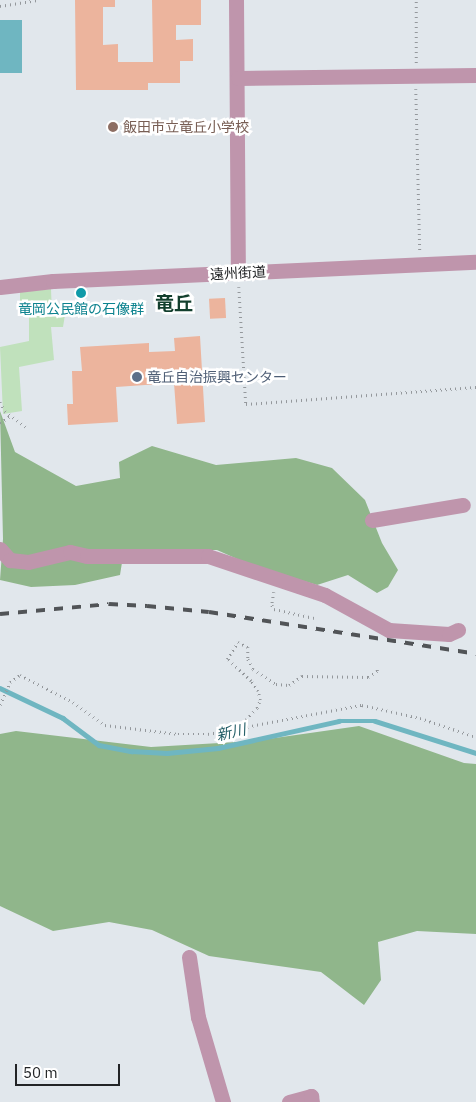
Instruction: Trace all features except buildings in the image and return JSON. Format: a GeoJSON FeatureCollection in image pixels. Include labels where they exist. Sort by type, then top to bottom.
{"type":"FeatureCollection","features":[{"type":"Feature","properties":{"kind":"street"},"geometry":{"type":"LineString","coordinates":[[236,0],[238,272]]}},
{"type":"Feature","properties":{"kind":"street"},"geometry":{"type":"LineString","coordinates":[[238,78],[476,75]]}},
{"type":"Feature","properties":{"kind":"street","name":"遠州街道"},"geometry":{"type":"LineString","coordinates":[[0,287],[53,281],[476,262]]}},
{"type":"Feature","properties":{"kind":"street"},"geometry":{"type":"LineString","coordinates":[[372,520],[463,505]]}},
{"type":"Feature","properties":{"kind":"street"},"geometry":{"type":"LineString","coordinates":[[0,549],[10,560],[28,562],[70,552],[87,556],[208,556],[248,572],[274,577],[325,595],[389,630],[449,634],[458,630]]}},
{"type":"Feature","properties":{"kind":"street"},"geometry":{"type":"LineString","coordinates":[[189,957],[198,1017],[223,1102]]}},
{"type":"Feature","properties":{"kind":"street"},"geometry":{"type":"LineString","coordinates":[[289,1102],[312,1096],[312,1102]]}},
{"type":"Feature","properties":{"kind":"path"},"geometry":{"type":"LineString","coordinates":[[0,6],[38,0]]}},
{"type":"Feature","properties":{"kind":"path"},"geometry":{"type":"LineString","coordinates":[[416,0],[421,265]]}},
{"type":"Feature","properties":{"kind":"path"},"geometry":{"type":"LineString","coordinates":[[238,272],[246,404],[476,387]]}},
{"type":"Feature","properties":{"kind":"path"},"geometry":{"type":"LineString","coordinates":[[0,402],[10,416],[26,426]]}},
{"type":"Feature","properties":{"kind":"path"},"geometry":{"type":"LineString","coordinates":[[0,422],[10,416]]}},
{"type":"Feature","properties":{"kind":"path"},"geometry":{"type":"LineString","coordinates":[[274,577],[276,585],[272,605],[274,609],[314,618]]}},
{"type":"Feature","properties":{"kind":"path"},"geometry":{"type":"LineString","coordinates":[[238,728],[257,708],[260,700],[251,681],[227,659],[238,642],[248,647],[248,659],[253,669],[276,684],[289,685],[302,676],[368,676],[377,671],[377,667]]}},
{"type":"Feature","properties":{"kind":"path"},"geometry":{"type":"LineString","coordinates":[[0,705],[10,682],[20,675],[51,689],[104,725],[178,734],[208,734],[362,705],[420,718],[476,737]]}},
{"type":"Feature","properties":{"kind":"green space"},"geometry":{"type":"Polygon","coordinates":[[[51,289],[52,314],[65,315],[63,327],[51,327],[54,360],[19,367],[22,411],[3,414],[0,347],[29,341],[29,315],[20,314],[20,292],[51,289]]]}},
{"type":"Feature","properties":{"kind":"green space"},"geometry":{"type":"Polygon","coordinates":[[[0,411],[15,452],[76,486],[120,478],[119,462],[152,446],[216,465],[296,458],[332,468],[365,500],[382,543],[398,570],[388,587],[377,593],[348,575],[317,585],[253,566],[217,550],[124,550],[120,575],[75,585],[31,587],[0,580],[3,539],[0,411]]]}},
{"type":"Feature","properties":{"kind":"green space"},"geometry":{"type":"Polygon","coordinates":[[[359,726],[464,763],[476,764],[476,934],[417,931],[378,942],[381,980],[364,1005],[321,972],[209,956],[152,930],[109,922],[53,931],[0,906],[0,734],[16,731],[151,747],[254,741],[359,726]]]}},
{"type":"Feature","properties":{"kind":"water"},"geometry":{"type":"Polygon","coordinates":[[[0,20],[22,20],[22,73],[0,73],[0,20]]]}},
{"type":"Feature","properties":{"kind":"waterway","name":"新川"},"geometry":{"type":"LineString","coordinates":[[0,688],[63,718],[99,745],[131,751],[167,753],[218,748],[339,721],[375,721],[476,753]]}},
{"type":"Feature","properties":{"kind":"railway"},"geometry":{"type":"LineString","coordinates":[[0,614],[109,604],[147,606],[209,612],[476,654]]}},
{"type":"Feature","properties":{"kind":"place","name":"飯田市立竜丘小学校"},"geometry":{"type":"Point","coordinates":[113,127]}},
{"type":"Feature","properties":{"kind":"place","name":"竜岡公民館の石像群"},"geometry":{"type":"Point","coordinates":[81,293]}},
{"type":"Feature","properties":{"kind":"place","name":"竜丘自治振興センター"},"geometry":{"type":"Point","coordinates":[137,377]}},
{"type":"Feature","properties":{"kind":"district","name":"竜丘"},"geometry":{"type":"Point","coordinates":[174,304]}}]}
